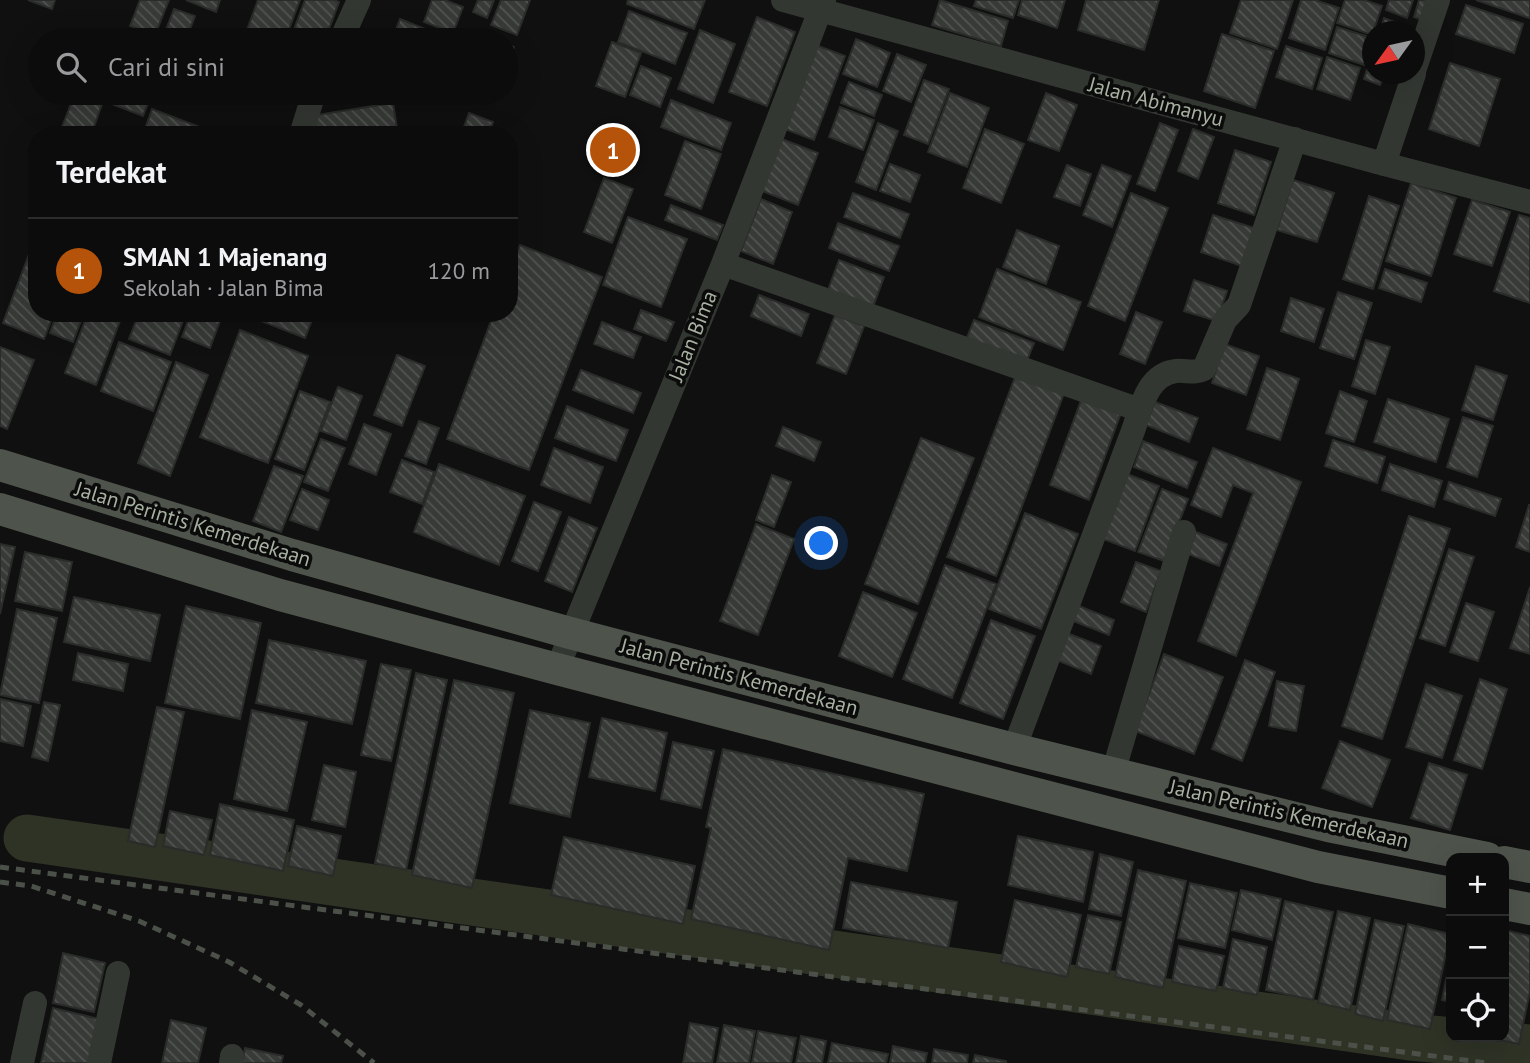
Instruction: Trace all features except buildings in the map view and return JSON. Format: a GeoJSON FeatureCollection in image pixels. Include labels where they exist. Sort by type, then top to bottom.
{"type":"FeatureCollection","features":[{"type":"Feature","properties":{"kind":"main road","name":"Jalan Perintis Kemerdekaan"},"geometry":{"type":"LineString","coordinates":[[0,466],[292,555],[570,633],[1014,749],[1328,825],[1462,853]]}},
{"type":"Feature","properties":{"kind":"main road","name":"Jalan Perintis Kemerdekaan"},"geometry":{"type":"LineString","coordinates":[[0,509],[280,595],[557,669],[1318,867],[1446,893]]}},
{"type":"Feature","properties":{"kind":"main road"},"geometry":{"type":"LineString","coordinates":[[1318,867],[1328,825]]}},
{"type":"Feature","properties":{"kind":"main road"},"geometry":{"type":"LineString","coordinates":[[1509,863],[1530,867]]}},
{"type":"Feature","properties":{"kind":"main road"},"geometry":{"type":"LineString","coordinates":[[1509,905],[1530,909]]}},
{"type":"Feature","properties":{"kind":"street"},"geometry":{"type":"LineString","coordinates":[[346,28],[359,0]]}},
{"type":"Feature","properties":{"kind":"street","name":"Jalan Abimanyu"},"geometry":{"type":"LineString","coordinates":[[783,0],[822,5],[1384,164],[1530,202]]}},
{"type":"Feature","properties":{"kind":"street"},"geometry":{"type":"LineString","coordinates":[[1425,39],[1438,0]]}},
{"type":"Feature","properties":{"kind":"street","name":"Jalan Bima"},"geometry":{"type":"LineString","coordinates":[[557,669],[723,264],[822,5]]}},
{"type":"Feature","properties":{"kind":"street"},"geometry":{"type":"LineString","coordinates":[[1384,164],[1410,84]]}},
{"type":"Feature","properties":{"kind":"street"},"geometry":{"type":"LineString","coordinates":[[304,126],[310,105]]}},
{"type":"Feature","properties":{"kind":"street"},"geometry":{"type":"LineString","coordinates":[[1132,407],[1159,378],[1172,372],[1204,369],[1225,320],[1239,305],[1295,139]]}},
{"type":"Feature","properties":{"kind":"street"},"geometry":{"type":"LineString","coordinates":[[723,264],[1132,407]]}},
{"type":"Feature","properties":{"kind":"street"},"geometry":{"type":"LineString","coordinates":[[1014,749],[1135,428],[1132,407]]}},
{"type":"Feature","properties":{"kind":"street"},"geometry":{"type":"LineString","coordinates":[[1113,773],[1184,532]]}},
{"type":"Feature","properties":{"kind":"street"},"geometry":{"type":"LineString","coordinates":[[99,1063],[118,973]]}},
{"type":"Feature","properties":{"kind":"street"},"geometry":{"type":"LineString","coordinates":[[22,1063],[35,1003]]}},
{"type":"Feature","properties":{"kind":"waterway"},"geometry":{"type":"LineString","coordinates":[[27,838],[1410,1037],[1530,1048]]}},
{"type":"Feature","properties":{"kind":"railway"},"geometry":{"type":"LineString","coordinates":[[0,867],[1487,1063]]}},
{"type":"Feature","properties":{"kind":"railway"},"geometry":{"type":"LineString","coordinates":[[0,882],[31,886],[139,921],[229,962],[301,1005],[374,1063]]}},
{"type":"Feature","properties":{"kind":"place","name":"SMAN 1 Majenang"},"geometry":{"type":"Point","coordinates":[613,150]}}]}
